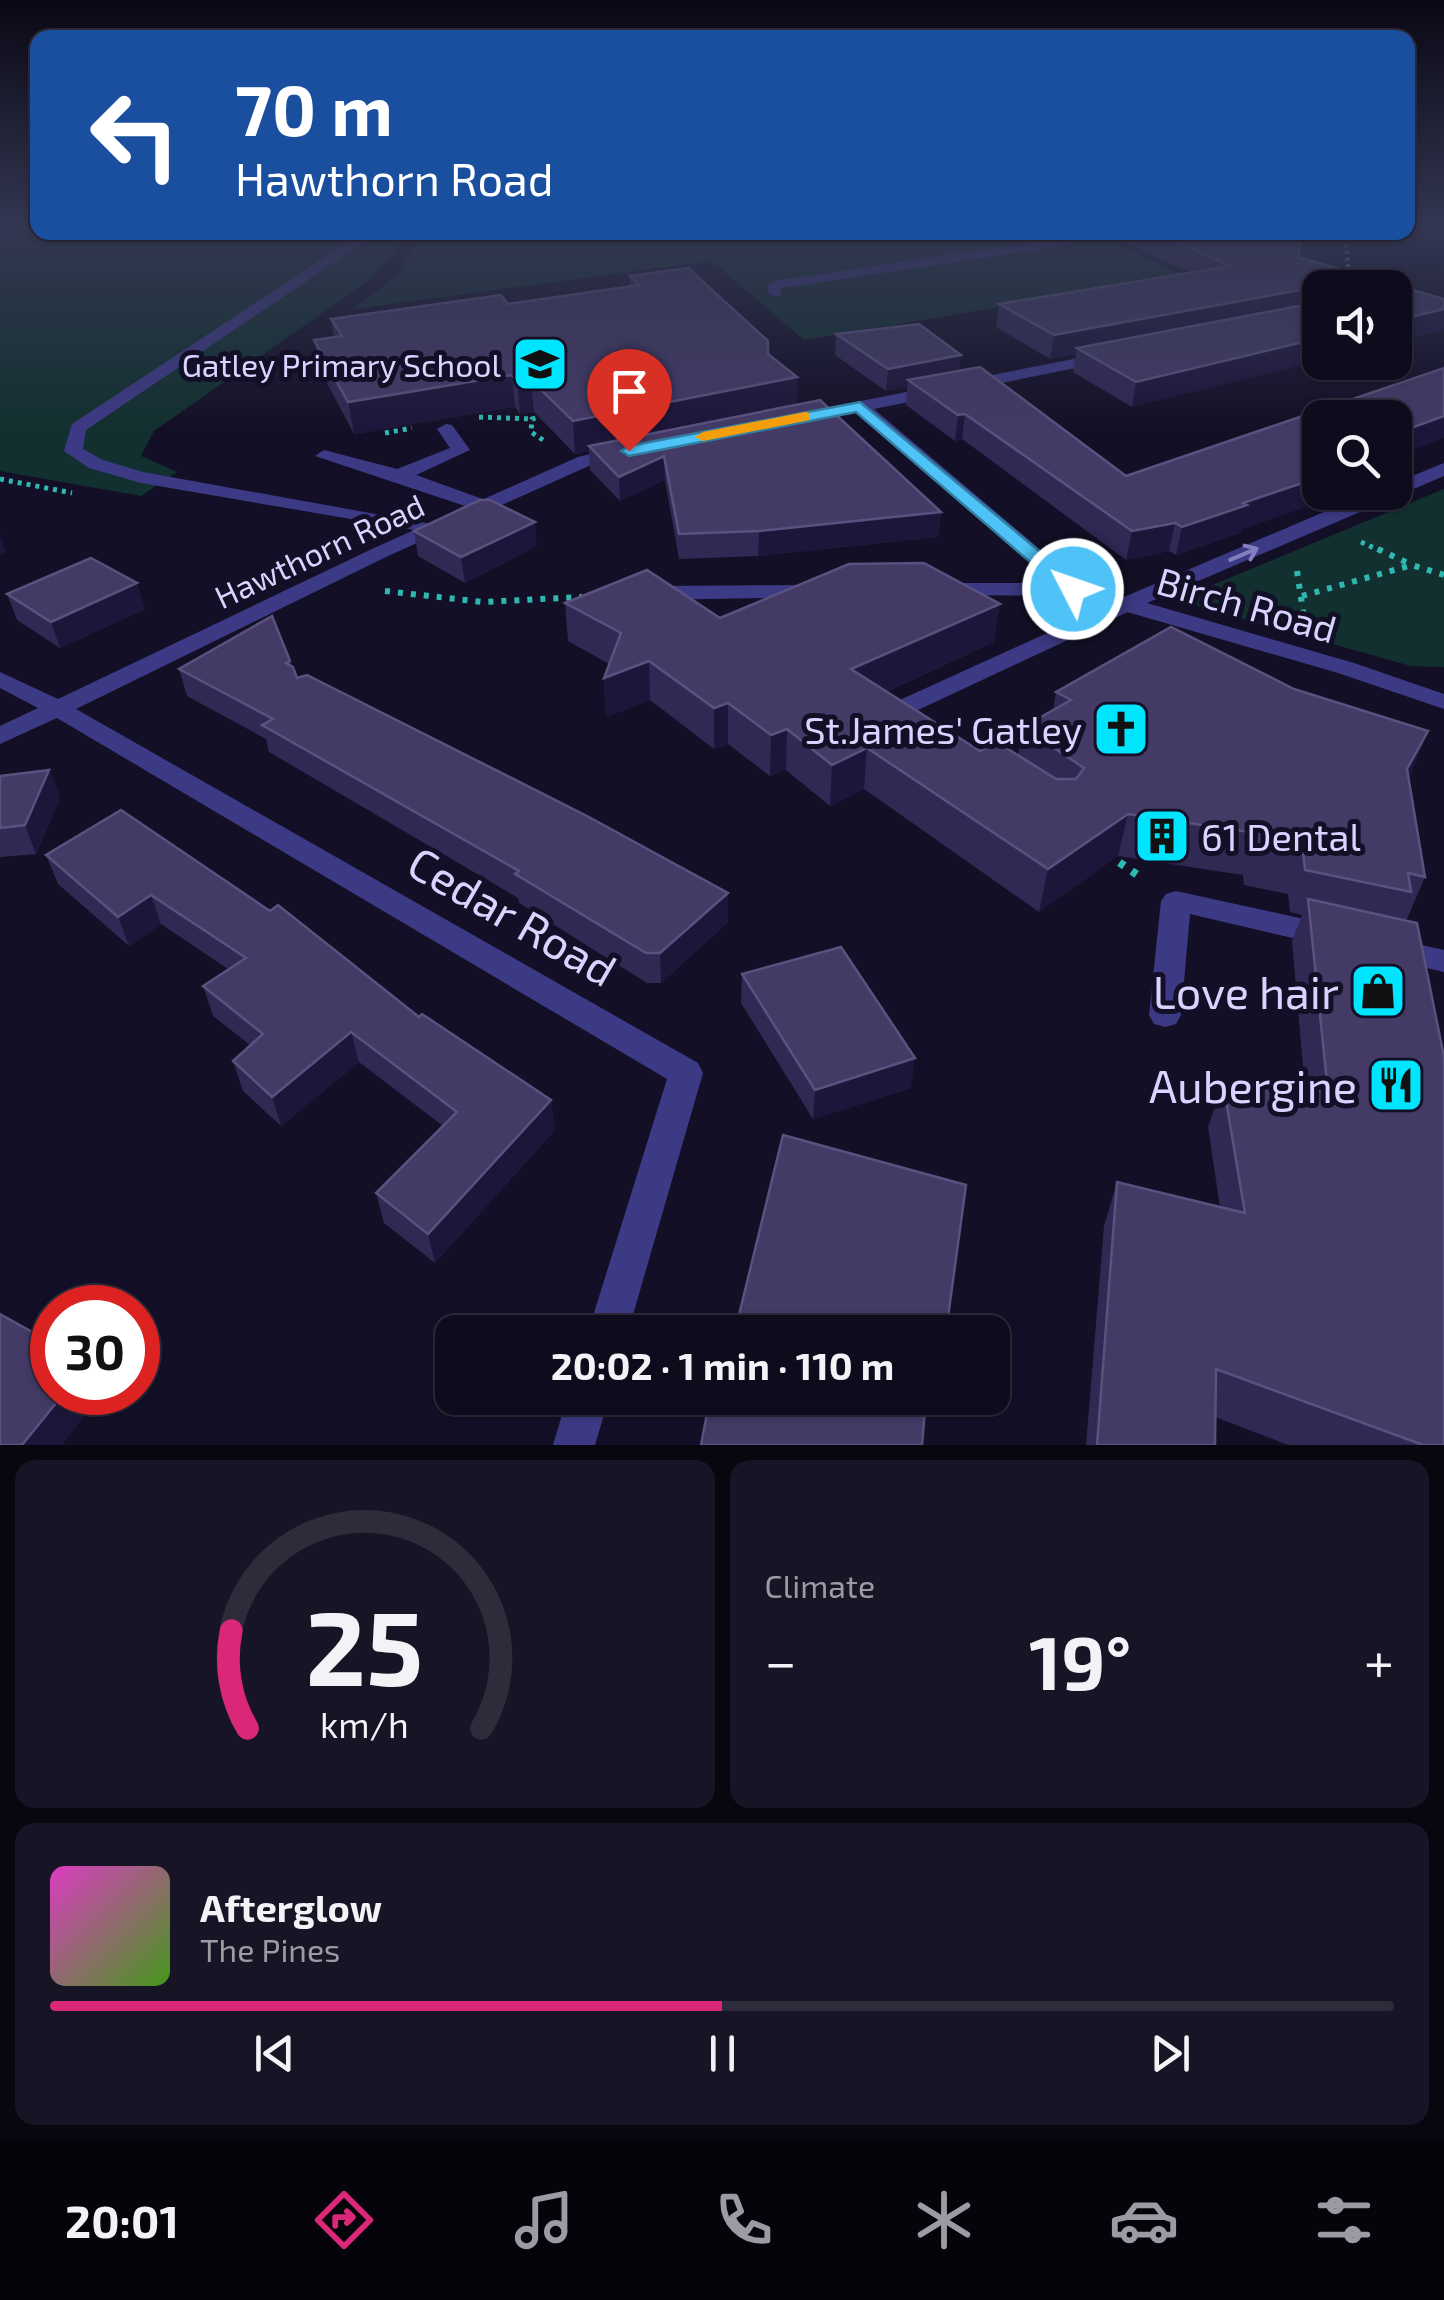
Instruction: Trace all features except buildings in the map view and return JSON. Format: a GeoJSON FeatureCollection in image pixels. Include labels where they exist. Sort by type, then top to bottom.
{"type":"FeatureCollection","features":[{"type":"Feature","properties":{"kind":"street"},"geometry":{"type":"LineString","coordinates":[[279,294],[78,428],[73,451],[96,464],[141,477],[431,530]]}},
{"type":"Feature","properties":{"kind":"street"},"geometry":{"type":"LineString","coordinates":[[781,421],[811,408],[860,406],[1128,353]]}},
{"type":"Feature","properties":{"kind":"street"},"geometry":{"type":"LineString","coordinates":[[860,406],[1073,589]]}},
{"type":"Feature","properties":{"kind":"street"},"geometry":{"type":"LineString","coordinates":[[398,475],[460,450],[446,429]]}},
{"type":"Feature","properties":{"kind":"street","name":"Hawthorn Road"},"geometry":{"type":"LineString","coordinates":[[0,736],[322,581],[591,458],[648,447]]}},
{"type":"Feature","properties":{"kind":"street"},"geometry":{"type":"LineString","coordinates":[[324,456],[398,475],[484,506]]}},
{"type":"Feature","properties":{"kind":"street"},"geometry":{"type":"LineString","coordinates":[[1412,483],[1444,469]]}},
{"type":"Feature","properties":{"kind":"street"},"geometry":{"type":"LineString","coordinates":[[948,740],[900,709],[1122,606],[1348,510]]}},
{"type":"Feature","properties":{"kind":"street","name":"Birch Road"},"geometry":{"type":"LineString","coordinates":[[918,590],[1073,589],[1444,702]]}},
{"type":"Feature","properties":{"kind":"street"},"geometry":{"type":"LineString","coordinates":[[608,594],[840,591]]}},
{"type":"Feature","properties":{"kind":"street"},"geometry":{"type":"LineString","coordinates":[[0,679],[56,708]]}},
{"type":"Feature","properties":{"kind":"street","name":"Cedar Road"},"geometry":{"type":"LineString","coordinates":[[56,708],[686,1073],[613,1315]]}},
{"type":"Feature","properties":{"kind":"street"},"geometry":{"type":"LineString","coordinates":[[1165,1015],[1176,900],[1444,961]]}},
{"type":"Feature","properties":{"kind":"street"},"geometry":{"type":"LineString","coordinates":[[574,1445],[583,1415]]}},
{"type":"Feature","properties":{"kind":"path"},"geometry":{"type":"LineString","coordinates":[[1289,535],[1302,596],[1307,658]]}},
{"type":"Feature","properties":{"kind":"path"},"geometry":{"type":"LineString","coordinates":[[1302,596],[1412,565],[1444,576]]}},
{"type":"Feature","properties":{"kind":"path"},"geometry":{"type":"LineString","coordinates":[[322,581],[442,600],[545,601],[608,594]]}},
{"type":"Feature","properties":{"kind":"path"},"geometry":{"type":"LineString","coordinates":[[1102,852],[1176,900]]}},
{"type":"Feature","properties":{"kind":"green space"},"geometry":{"type":"Polygon","coordinates":[[[0,294],[349,294],[154,431],[141,456],[177,472],[141,496],[0,471],[0,294]]]}},
{"type":"Feature","properties":{"kind":"green space"},"geometry":{"type":"Polygon","coordinates":[[[372,294],[462,294],[353,309],[372,294]]]}},
{"type":"Feature","properties":{"kind":"green space"},"geometry":{"type":"Polygon","coordinates":[[[751,294],[1075,294],[804,340],[751,294]]]}},
{"type":"Feature","properties":{"kind":"green space"},"geometry":{"type":"Polygon","coordinates":[[[1444,489],[1444,667],[1411,666],[1176,600],[1393,510],[1412,510],[1412,502],[1444,489]]]}},
{"type":"Feature","properties":{"kind":"slow traffic"},"geometry":{"type":"LineString","coordinates":[[703,437],[805,417]]}},
{"type":"Feature","properties":{"kind":"place","name":"Gatley Primary School"},"geometry":{"type":"Point","coordinates":[540,364]}},
{"type":"Feature","properties":{"kind":"place","name":"St.James' Gatley"},"geometry":{"type":"Point","coordinates":[1121,729]}},
{"type":"Feature","properties":{"kind":"place","name":"61 Dental"},"geometry":{"type":"Point","coordinates":[1162,836]}},
{"type":"Feature","properties":{"kind":"place","name":"Love hair"},"geometry":{"type":"Point","coordinates":[1378,991]}},
{"type":"Feature","properties":{"kind":"place","name":"Aubergine"},"geometry":{"type":"Point","coordinates":[1396,1085]}},
{"type":"Feature","properties":{"kind":"route"},"geometry":{"type":"LineString","coordinates":[[629,451],[860,406],[1073,589]]}}]}
